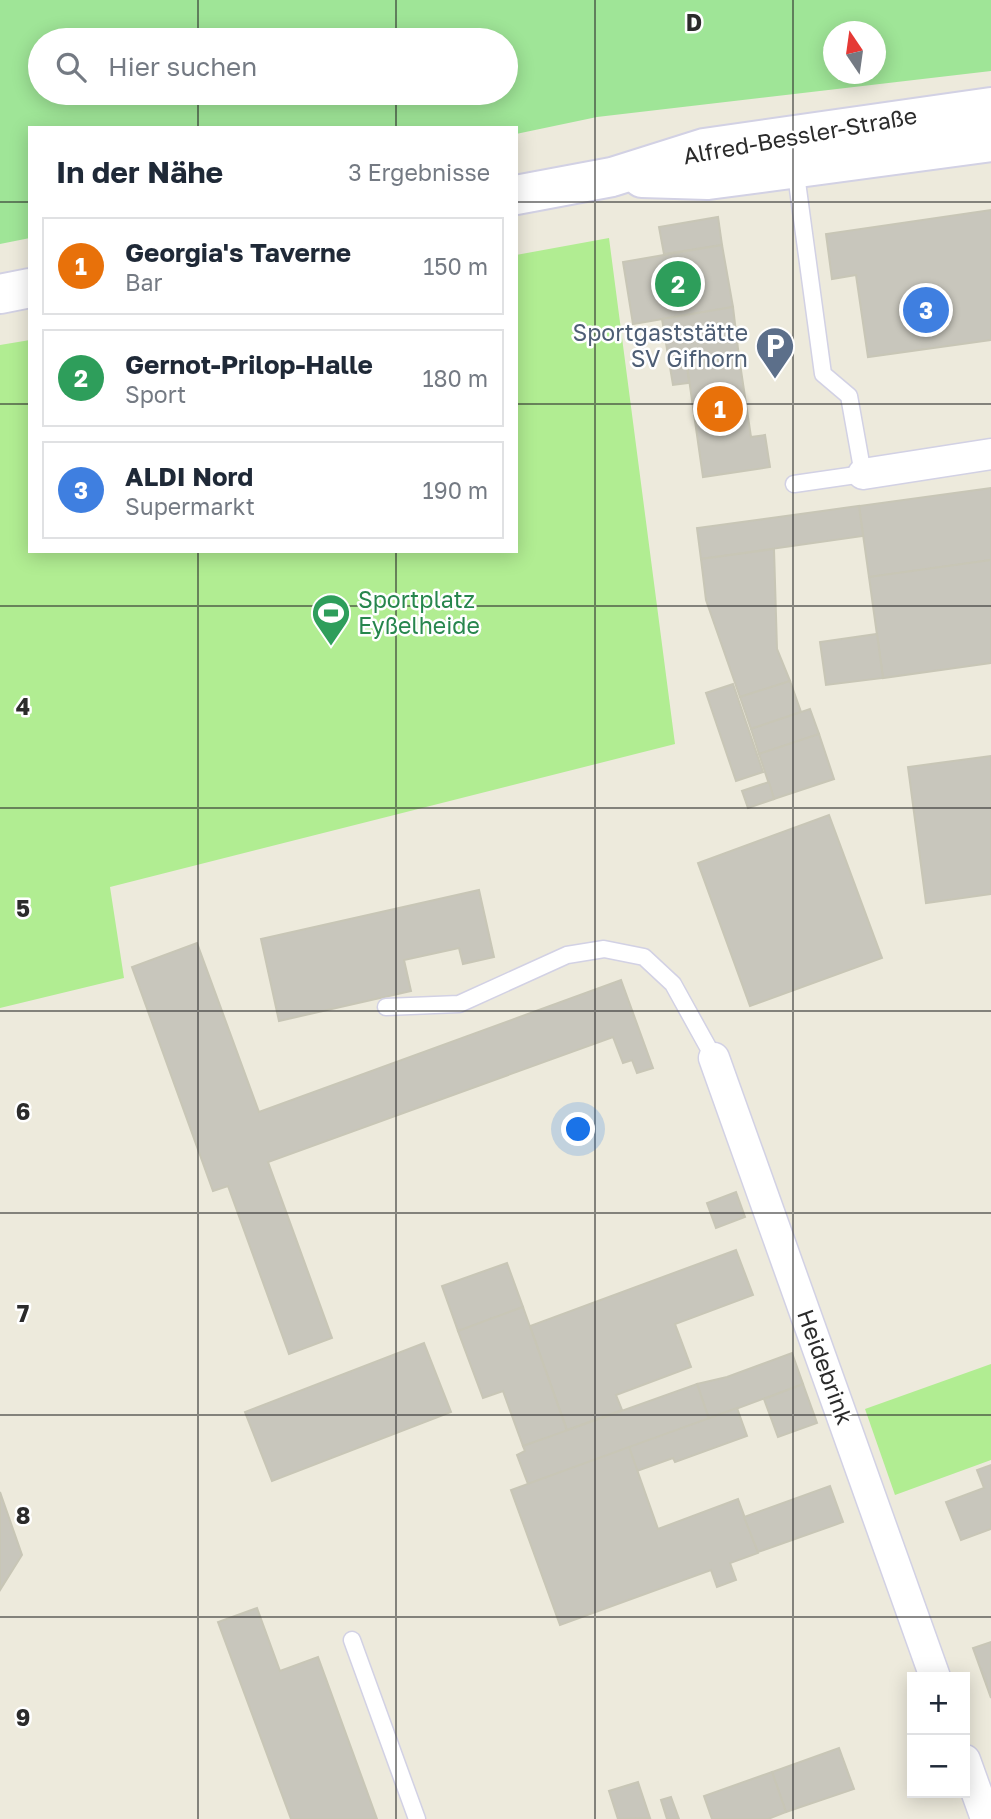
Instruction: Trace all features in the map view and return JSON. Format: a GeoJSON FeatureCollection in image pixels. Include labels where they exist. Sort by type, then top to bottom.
{"type":"FeatureCollection","features":[{"type":"Feature","properties":{"kind":"street","name":"Alfred-Bessler-Straße"},"geometry":{"type":"LineString","coordinates":[[518,195],[612,177],[704,148],[991,107]]}},
{"type":"Feature","properties":{"kind":"street","name":"Alfred-Bessler-Straße"},"geometry":{"type":"LineString","coordinates":[[612,177],[708,180],[991,142]]}},
{"type":"Feature","properties":{"kind":"street"},"geometry":{"type":"LineString","coordinates":[[0,295],[28,288]]}},
{"type":"Feature","properties":{"kind":"street"},"geometry":{"type":"LineString","coordinates":[[863,474],[991,454]]}},
{"type":"Feature","properties":{"kind":"street","name":"Heidebrink"},"geometry":{"type":"LineString","coordinates":[[714,1058],[933,1672]]}},
{"type":"Feature","properties":{"kind":"street"},"geometry":{"type":"LineString","coordinates":[[970,1778],[980,1814]]}},
{"type":"Feature","properties":{"kind":"lane"},"geometry":{"type":"LineString","coordinates":[[794,484],[863,474],[849,396],[823,374],[796,167]]}},
{"type":"Feature","properties":{"kind":"lane"},"geometry":{"type":"LineString","coordinates":[[386,1007],[459,1004],[567,955],[604,949],[644,957],[673,984],[714,1058]]}},
{"type":"Feature","properties":{"kind":"lane"},"geometry":{"type":"LineString","coordinates":[[352,1640],[417,1819]]}},
{"type":"Feature","properties":{"kind":"green space"},"geometry":{"type":"Polygon","coordinates":[[[0,0],[991,0],[991,71],[886,83],[886,21],[823,21],[823,84],[880,84],[597,117],[518,134],[518,126],[28,126],[28,238],[0,244],[0,0]]]}},
{"type":"Feature","properties":{"kind":"green space","name":"Sportplatz Eyßelheide"},"geometry":{"type":"Polygon","coordinates":[[[609,238],[675,744],[110,887],[124,978],[0,1008],[0,345],[28,340],[28,553],[518,553],[518,255],[609,238]]]}},
{"type":"Feature","properties":{"kind":"green space"},"geometry":{"type":"Polygon","coordinates":[[[991,1364],[991,1460],[895,1495],[865,1409],[991,1364]]]}},
{"type":"Feature","properties":{"kind":"building"},"geometry":{"type":"Polygon","coordinates":[[[991,210],[991,340],[868,357],[856,275],[832,279],[826,234],[991,210]]]}},
{"type":"Feature","properties":{"kind":"building"},"geometry":{"type":"Polygon","coordinates":[[[718,217],[722,245],[664,254],[659,227],[718,217]]]}},
{"type":"Feature","properties":{"kind":"building"},"geometry":{"type":"Polygon","coordinates":[[[722,245],[733,307],[633,324],[623,262],[722,245]]]}},
{"type":"Feature","properties":{"kind":"building"},"geometry":{"type":"Polygon","coordinates":[[[733,307],[739,357],[687,365],[689,383],[673,385],[662,319],[733,307]]]}},
{"type":"Feature","properties":{"kind":"building"},"geometry":{"type":"Polygon","coordinates":[[[739,357],[751,437],[765,435],[770,467],[703,477],[687,365],[739,357]]]}},
{"type":"Feature","properties":{"kind":"building"},"geometry":{"type":"Polygon","coordinates":[[[991,488],[991,560],[869,577],[859,506],[991,488]]]}},
{"type":"Feature","properties":{"kind":"building"},"geometry":{"type":"Polygon","coordinates":[[[859,506],[863,536],[701,559],[697,528],[859,506]]]}},
{"type":"Feature","properties":{"kind":"building"},"geometry":{"type":"Polygon","coordinates":[[[774,549],[777,649],[790,681],[740,697],[706,600],[701,559],[774,549]]]}},
{"type":"Feature","properties":{"kind":"building"},"geometry":{"type":"Polygon","coordinates":[[[991,560],[991,663],[883,678],[869,577],[991,560]]]}},
{"type":"Feature","properties":{"kind":"building"},"geometry":{"type":"Polygon","coordinates":[[[877,634],[883,678],[826,685],[820,642],[877,634]]]}},
{"type":"Feature","properties":{"kind":"building"},"geometry":{"type":"Polygon","coordinates":[[[790,681],[801,712],[751,729],[740,697],[790,681]]]}},
{"type":"Feature","properties":{"kind":"building"},"geometry":{"type":"Polygon","coordinates":[[[733,684],[763,772],[736,781],[706,693],[733,684]]]}},
{"type":"Feature","properties":{"kind":"building"},"geometry":{"type":"Polygon","coordinates":[[[810,709],[819,734],[759,754],[751,729],[810,709]]]}},
{"type":"Feature","properties":{"kind":"building"},"geometry":{"type":"Polygon","coordinates":[[[819,734],[834,779],[774,799],[759,754],[819,734]]]}},
{"type":"Feature","properties":{"kind":"building"},"geometry":{"type":"Polygon","coordinates":[[[991,756],[991,894],[926,903],[908,767],[991,756]]]}},
{"type":"Feature","properties":{"kind":"building"},"geometry":{"type":"Polygon","coordinates":[[[769,782],[774,799],[748,808],[742,791],[769,782]]]}},
{"type":"Feature","properties":{"kind":"building"},"geometry":{"type":"Polygon","coordinates":[[[829,815],[882,958],[750,1006],[698,863],[829,815]]]}},
{"type":"Feature","properties":{"kind":"building"},"geometry":{"type":"Polygon","coordinates":[[[479,890],[494,957],[463,964],[459,948],[404,960],[411,991],[279,1021],[261,939],[479,890]]]}},
{"type":"Feature","properties":{"kind":"building"},"geometry":{"type":"Polygon","coordinates":[[[197,943],[259,1112],[621,980],[653,1068],[637,1073],[632,1060],[623,1063],[613,1037],[268,1162],[332,1338],[289,1354],[228,1186],[213,1191],[132,967],[197,943]]]}},
{"type":"Feature","properties":{"kind":"building"},"geometry":{"type":"Polygon","coordinates":[[[736,1192],[745,1217],[716,1228],[707,1203],[736,1192]]]}},
{"type":"Feature","properties":{"kind":"building"},"geometry":{"type":"Polygon","coordinates":[[[736,1250],[753,1295],[675,1324],[691,1367],[616,1395],[622,1410],[567,1430],[530,1326],[736,1250]]]}},
{"type":"Feature","properties":{"kind":"building"},"geometry":{"type":"Polygon","coordinates":[[[507,1263],[523,1307],[458,1331],[442,1286],[507,1263]]]}},
{"type":"Feature","properties":{"kind":"building"},"geometry":{"type":"Polygon","coordinates":[[[523,1307],[567,1431],[523,1446],[503,1391],[483,1398],[458,1331],[523,1307]]]}},
{"type":"Feature","properties":{"kind":"building"},"geometry":{"type":"Polygon","coordinates":[[[424,1343],[451,1412],[272,1481],[245,1412],[424,1343]]]}},
{"type":"Feature","properties":{"kind":"building"},"geometry":{"type":"Polygon","coordinates":[[[792,1353],[803,1384],[709,1419],[697,1384],[727,1377],[792,1353]]]}},
{"type":"Feature","properties":{"kind":"building"},"geometry":{"type":"Polygon","coordinates":[[[697,1384],[709,1419],[528,1484],[517,1455],[525,1451],[523,1446],[697,1384]]]}},
{"type":"Feature","properties":{"kind":"building"},"geometry":{"type":"Polygon","coordinates":[[[803,1384],[817,1423],[778,1437],[764,1399],[803,1384]]]}},
{"type":"Feature","properties":{"kind":"building"},"geometry":{"type":"Polygon","coordinates":[[[737,1408],[747,1436],[675,1462],[673,1458],[637,1471],[629,1447],[737,1408]]]}},
{"type":"Feature","properties":{"kind":"building"},"geometry":{"type":"Polygon","coordinates":[[[629,1447],[658,1529],[738,1499],[758,1553],[730,1563],[736,1580],[717,1587],[711,1570],[560,1625],[511,1490],[629,1447]]]}},
{"type":"Feature","properties":{"kind":"building"},"geometry":{"type":"Polygon","coordinates":[[[991,1465],[991,1529],[961,1540],[946,1502],[984,1488],[977,1470],[991,1465]]]}},
{"type":"Feature","properties":{"kind":"building"},"geometry":{"type":"Polygon","coordinates":[[[830,1486],[843,1522],[758,1552],[744,1517],[830,1486]]]}},
{"type":"Feature","properties":{"kind":"building"},"geometry":{"type":"Polygon","coordinates":[[[0,1492],[22,1555],[0,1590],[0,1492]]]}},
{"type":"Feature","properties":{"kind":"building"},"geometry":{"type":"Polygon","coordinates":[[[257,1608],[280,1671],[318,1657],[377,1819],[291,1819],[218,1622],[257,1608]]]}},
{"type":"Feature","properties":{"kind":"building"},"geometry":{"type":"Polygon","coordinates":[[[991,1642],[991,1698],[973,1648],[991,1642]]]}},
{"type":"Feature","properties":{"kind":"building"},"geometry":{"type":"Polygon","coordinates":[[[839,1748],[854,1789],[786,1812],[772,1772],[839,1748]]]}},
{"type":"Feature","properties":{"kind":"building"},"geometry":{"type":"Polygon","coordinates":[[[772,1772],[786,1812],[768,1819],[712,1819],[704,1796],[772,1772]]]}},
{"type":"Feature","properties":{"kind":"building"},"geometry":{"type":"Polygon","coordinates":[[[638,1782],[650,1818],[618,1819],[609,1791],[638,1782]]]}},
{"type":"Feature","properties":{"kind":"building"},"geometry":{"type":"Polygon","coordinates":[[[671,1797],[679,1819],[667,1819],[661,1800],[671,1797]]]}},
{"type":"Feature","properties":{"kind":"place","name":"Gernot-Prilop-Halle"},"geometry":{"type":"Point","coordinates":[678,284]}},
{"type":"Feature","properties":{"kind":"place","name":"ALDI Nord"},"geometry":{"type":"Point","coordinates":[926,310]}},
{"type":"Feature","properties":{"kind":"place","name":"Sportgaststätte SV Gifhorn"},"geometry":{"type":"Point","coordinates":[775,380]}},
{"type":"Feature","properties":{"kind":"place","name":"Georgia's Taverne"},"geometry":{"type":"Point","coordinates":[720,409]}},
{"type":"Feature","properties":{"kind":"place","name":"Sportplatz Eyßelheide"},"geometry":{"type":"Point","coordinates":[331,647]}}]}
